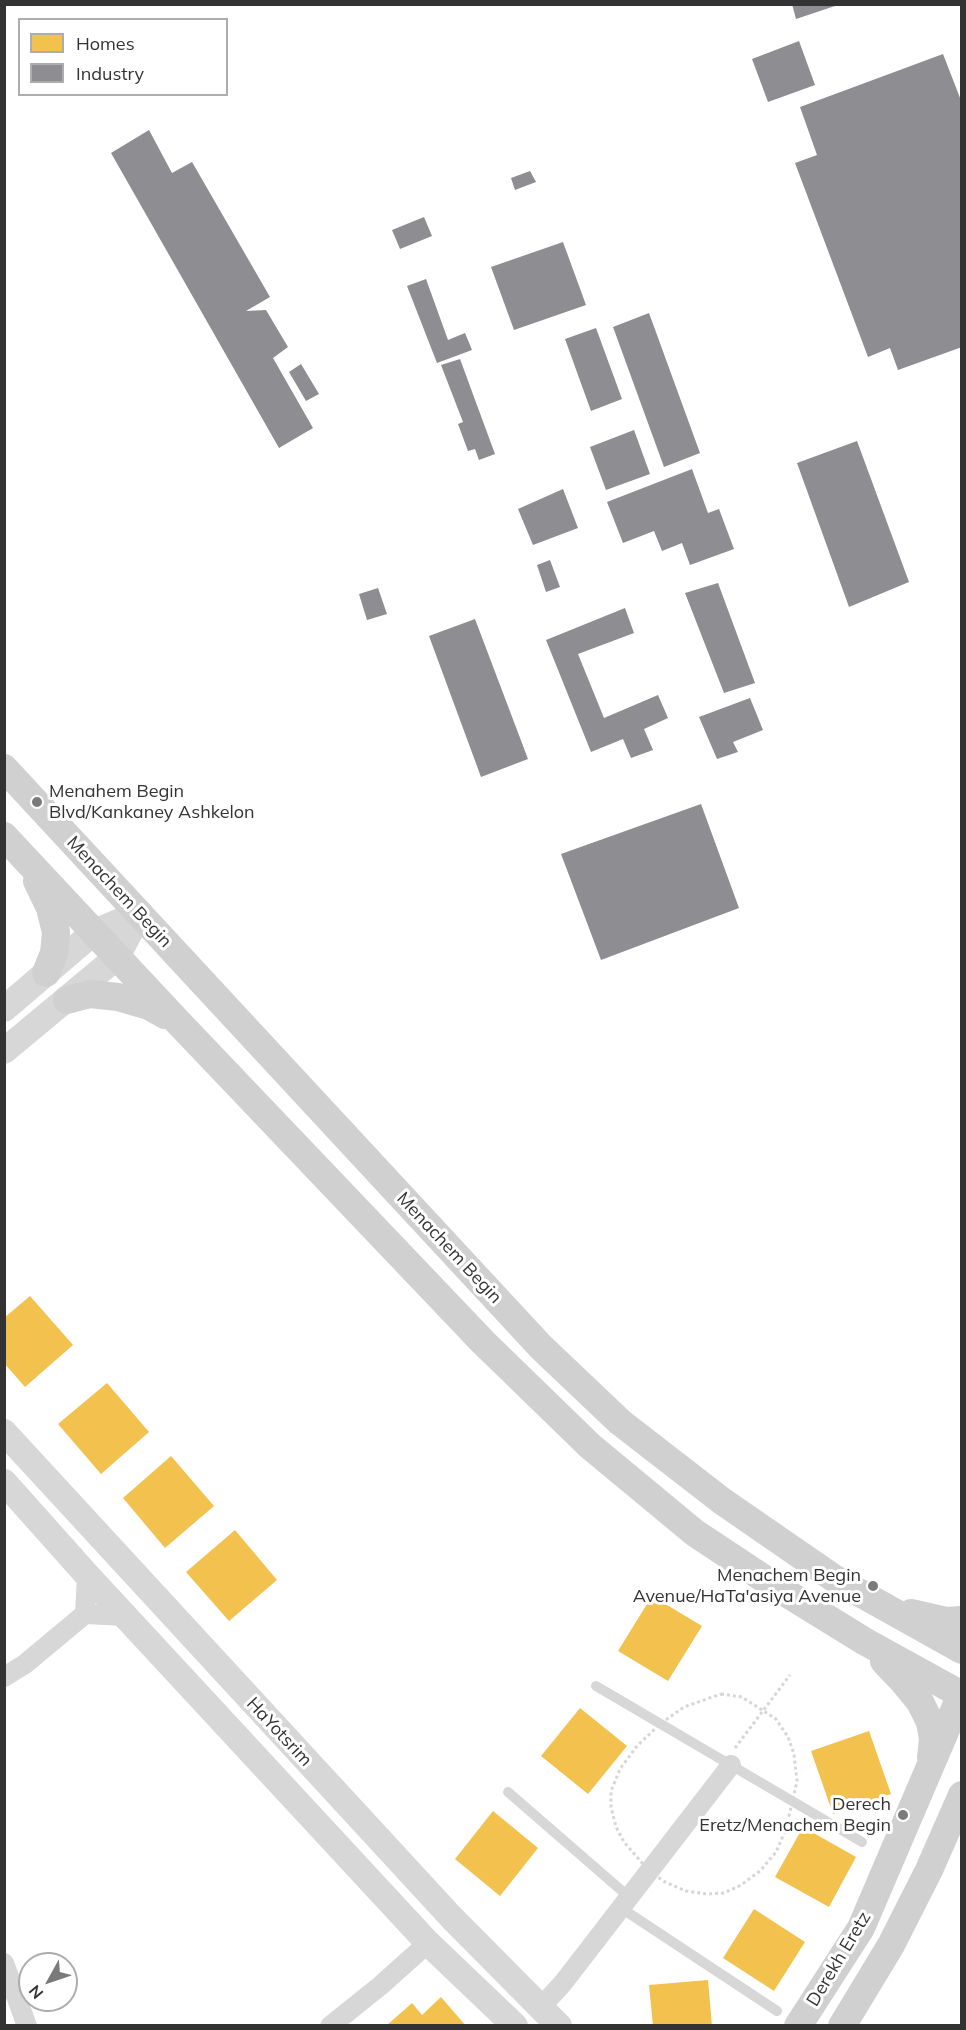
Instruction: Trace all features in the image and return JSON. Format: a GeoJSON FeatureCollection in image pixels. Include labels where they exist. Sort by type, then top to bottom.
{"type":"FeatureCollection","features":[{"type":"Feature","properties":{"kind":"main road","name":"Menachem Begin"},"geometry":{"type":"LineString","coordinates":[[4,768],[541,1347],[620,1422],[722,1501],[826,1573],[962,1650]]}},
{"type":"Feature","properties":{"kind":"main road"},"geometry":{"type":"LineString","coordinates":[[11,842],[178,1022],[483,1342],[590,1446],[695,1533],[864,1641],[961,1693]]}},
{"type":"Feature","properties":{"kind":"main road"},"geometry":{"type":"LineString","coordinates":[[11,842],[38,883],[50,908],[56,932],[54,953],[46,973]]}},
{"type":"Feature","properties":{"kind":"main road"},"geometry":{"type":"LineString","coordinates":[[67,1000],[90,994],[118,997],[149,1006],[178,1022]]}},
{"type":"Feature","properties":{"kind":"main road"},"geometry":{"type":"LineString","coordinates":[[866,1597],[921,1617],[946,1621],[962,1620]]}},
{"type":"Feature","properties":{"kind":"main road"},"geometry":{"type":"LineString","coordinates":[[864,1641],[903,1680],[920,1702],[930,1722],[933,1739],[931,1767]]}},
{"type":"Feature","properties":{"kind":"main road","name":"Derekh Eretz"},"geometry":{"type":"LineString","coordinates":[[788,2018],[861,1928],[961,1693]]}},
{"type":"Feature","properties":{"kind":"main road","name":"Derekh Eretz"},"geometry":{"type":"LineString","coordinates":[[842,2025],[891,1945],[929,1870],[962,1796]]}},
{"type":"Feature","properties":{"kind":"street"},"geometry":{"type":"LineString","coordinates":[[4,1009],[94,932],[140,913]]}},
{"type":"Feature","properties":{"kind":"street"},"geometry":{"type":"LineString","coordinates":[[4,1051],[117,957],[140,913]]}},
{"type":"Feature","properties":{"kind":"street","name":"HaYotsrim"},"geometry":{"type":"LineString","coordinates":[[4,1432],[452,1918],[560,2025]]}},
{"type":"Feature","properties":{"kind":"street","name":"HaYotsrim"},"geometry":{"type":"LineString","coordinates":[[4,1482],[87,1575],[428,1943],[515,2025]]}},
{"type":"Feature","properties":{"kind":"street"},"geometry":{"type":"LineString","coordinates":[[85,1614],[87,1575]]}},
{"type":"Feature","properties":{"kind":"street"},"geometry":{"type":"LineString","coordinates":[[4,1677],[25,1664],[85,1614],[125,1616]]}},
{"type":"Feature","properties":{"kind":"street"},"geometry":{"type":"LineString","coordinates":[[541,2007],[563,1983],[625,1903],[728,1763]]}},
{"type":"Feature","properties":{"kind":"street"},"geometry":{"type":"LineString","coordinates":[[330,2025],[380,1986],[428,1943]]}},
{"type":"Feature","properties":{"kind":"street"},"geometry":{"type":"LineString","coordinates":[[4,1963],[27,2025]]}},
{"type":"Feature","properties":{"kind":"lane"},"geometry":{"type":"LineString","coordinates":[[596,1686],[862,1842]]}},
{"type":"Feature","properties":{"kind":"lane"},"geometry":{"type":"LineString","coordinates":[[508,1792],[625,1903],[788,2018]]}},
{"type":"Feature","properties":{"kind":"path"},"geometry":{"type":"LineString","coordinates":[[728,1763],[790,1675]]}},
{"type":"Feature","properties":{"kind":"building: Homes"},"geometry":{"type":"Polygon","coordinates":[[[30,1296],[73,1345],[25,1387],[4,1363],[4,1318],[30,1296]]]}},
{"type":"Feature","properties":{"kind":"building: Homes"},"geometry":{"type":"Polygon","coordinates":[[[107,1383],[149,1432],[101,1474],[58,1424],[107,1383]]]}},
{"type":"Feature","properties":{"kind":"building: Homes"},"geometry":{"type":"Polygon","coordinates":[[[171,1456],[214,1506],[165,1548],[123,1498],[171,1456]]]}},
{"type":"Feature","properties":{"kind":"building: Homes"},"geometry":{"type":"Polygon","coordinates":[[[235,1530],[277,1580],[229,1621],[186,1572],[235,1530]]]}},
{"type":"Feature","properties":{"kind":"building: Homes"},"geometry":{"type":"Polygon","coordinates":[[[652,1596],[702,1626],[668,1681],[618,1651],[652,1596]]]}},
{"type":"Feature","properties":{"kind":"building: Homes"},"geometry":{"type":"Polygon","coordinates":[[[580,1708],[627,1746],[588,1794],[541,1756],[580,1708]]]}},
{"type":"Feature","properties":{"kind":"building: Homes"},"geometry":{"type":"Polygon","coordinates":[[[869,1731],[891,1794],[833,1814],[811,1751],[869,1731]]]}},
{"type":"Feature","properties":{"kind":"building: Homes"},"geometry":{"type":"Polygon","coordinates":[[[493,1811],[538,1848],[500,1896],[455,1859],[493,1811]]]}},
{"type":"Feature","properties":{"kind":"building: Homes"},"geometry":{"type":"Polygon","coordinates":[[[803,1827],[856,1857],[829,1907],[775,1877],[803,1827]]]}},
{"type":"Feature","properties":{"kind":"building: Homes"},"geometry":{"type":"Polygon","coordinates":[[[754,1909],[805,1942],[774,1991],[723,1958],[754,1909]]]}},
{"type":"Feature","properties":{"kind":"building: Homes"},"geometry":{"type":"Polygon","coordinates":[[[708,1980],[712,2026],[653,2026],[649,1985],[708,1980]]]}},
{"type":"Feature","properties":{"kind":"building: Homes"},"geometry":{"type":"Polygon","coordinates":[[[441,1997],[466,2026],[386,2026],[412,2003],[422,2015],[441,1997]]]}},
{"type":"Feature","properties":{"kind":"building: Industry"},"geometry":{"type":"Polygon","coordinates":[[[792,4],[837,4],[838,5],[796,19],[792,4]]]}},
{"type":"Feature","properties":{"kind":"building: Industry"},"geometry":{"type":"Polygon","coordinates":[[[799,41],[815,85],[768,102],[752,59],[799,41]]]}},
{"type":"Feature","properties":{"kind":"building: Industry"},"geometry":{"type":"Polygon","coordinates":[[[943,54],[962,103],[962,347],[898,370],[890,348],[868,357],[795,163],[817,155],[800,107],[943,54]]]}},
{"type":"Feature","properties":{"kind":"building: Industry"},"geometry":{"type":"Polygon","coordinates":[[[149,130],[172,173],[192,162],[270,297],[246,311],[266,310],[288,347],[273,358],[313,428],[279,448],[111,153],[149,130]]]}},
{"type":"Feature","properties":{"kind":"building: Industry"},"geometry":{"type":"Polygon","coordinates":[[[530,171],[536,182],[515,190],[511,178],[530,171]]]}},
{"type":"Feature","properties":{"kind":"building: Industry"},"geometry":{"type":"Polygon","coordinates":[[[424,217],[432,236],[400,249],[392,230],[424,217]]]}},
{"type":"Feature","properties":{"kind":"building: Industry"},"geometry":{"type":"Polygon","coordinates":[[[563,242],[586,305],[514,330],[491,267],[563,242]]]}},
{"type":"Feature","properties":{"kind":"building: Industry"},"geometry":{"type":"Polygon","coordinates":[[[426,279],[448,340],[465,333],[472,350],[437,363],[407,286],[426,279]]]}},
{"type":"Feature","properties":{"kind":"building: Industry"},"geometry":{"type":"Polygon","coordinates":[[[649,313],[700,453],[664,467],[613,327],[649,313]]]}},
{"type":"Feature","properties":{"kind":"building: Industry"},"geometry":{"type":"Polygon","coordinates":[[[596,328],[622,399],[591,411],[565,339],[596,328]]]}},
{"type":"Feature","properties":{"kind":"building: Industry"},"geometry":{"type":"Polygon","coordinates":[[[460,359],[495,454],[479,460],[475,449],[468,451],[458,424],[463,422],[441,365],[460,359]]]}},
{"type":"Feature","properties":{"kind":"building: Industry"},"geometry":{"type":"Polygon","coordinates":[[[301,364],[319,394],[306,401],[289,372],[301,364]]]}},
{"type":"Feature","properties":{"kind":"building: Industry"},"geometry":{"type":"Polygon","coordinates":[[[634,430],[650,474],[606,490],[590,447],[634,430]]]}},
{"type":"Feature","properties":{"kind":"building: Industry"},"geometry":{"type":"Polygon","coordinates":[[[857,441],[909,582],[849,607],[797,463],[857,441]]]}},
{"type":"Feature","properties":{"kind":"building: Industry"},"geometry":{"type":"Polygon","coordinates":[[[692,469],[708,513],[719,509],[734,549],[690,565],[682,543],[662,551],[654,531],[623,543],[607,502],[692,469]]]}},
{"type":"Feature","properties":{"kind":"building: Industry"},"geometry":{"type":"Polygon","coordinates":[[[563,489],[578,528],[533,545],[518,509],[563,489]]]}},
{"type":"Feature","properties":{"kind":"building: Industry"},"geometry":{"type":"Polygon","coordinates":[[[550,560],[560,587],[546,592],[537,565],[550,560]]]}},
{"type":"Feature","properties":{"kind":"building: Industry"},"geometry":{"type":"Polygon","coordinates":[[[718,583],[755,683],[724,693],[685,593],[718,583]]]}},
{"type":"Feature","properties":{"kind":"building: Industry"},"geometry":{"type":"Polygon","coordinates":[[[378,588],[387,614],[367,620],[359,594],[378,588]]]}},
{"type":"Feature","properties":{"kind":"building: Industry"},"geometry":{"type":"Polygon","coordinates":[[[625,608],[634,633],[578,654],[604,718],[658,695],[668,718],[644,729],[653,750],[631,758],[623,739],[591,752],[546,640],[625,608]]]}},
{"type":"Feature","properties":{"kind":"building: Industry"},"geometry":{"type":"Polygon","coordinates":[[[475,619],[528,759],[481,777],[429,636],[475,619]]]}},
{"type":"Feature","properties":{"kind":"building: Industry"},"geometry":{"type":"Polygon","coordinates":[[[750,698],[763,730],[733,742],[738,752],[717,759],[699,717],[750,698]]]}},
{"type":"Feature","properties":{"kind":"building: Industry"},"geometry":{"type":"Polygon","coordinates":[[[701,804],[739,908],[601,960],[561,854],[701,804]]]}},
{"type":"Feature","properties":{"kind":"place","name":"Menahem Begin Blvd/Kankaney Ashkelon"},"geometry":{"type":"Point","coordinates":[37,802]}},
{"type":"Feature","properties":{"kind":"place","name":"Menachem Begin Avenue/HaTa'asiya Avenue"},"geometry":{"type":"Point","coordinates":[873,1586]}},
{"type":"Feature","properties":{"kind":"place","name":"Derech Eretz/Menachem Begin"},"geometry":{"type":"Point","coordinates":[903,1815]}}]}
